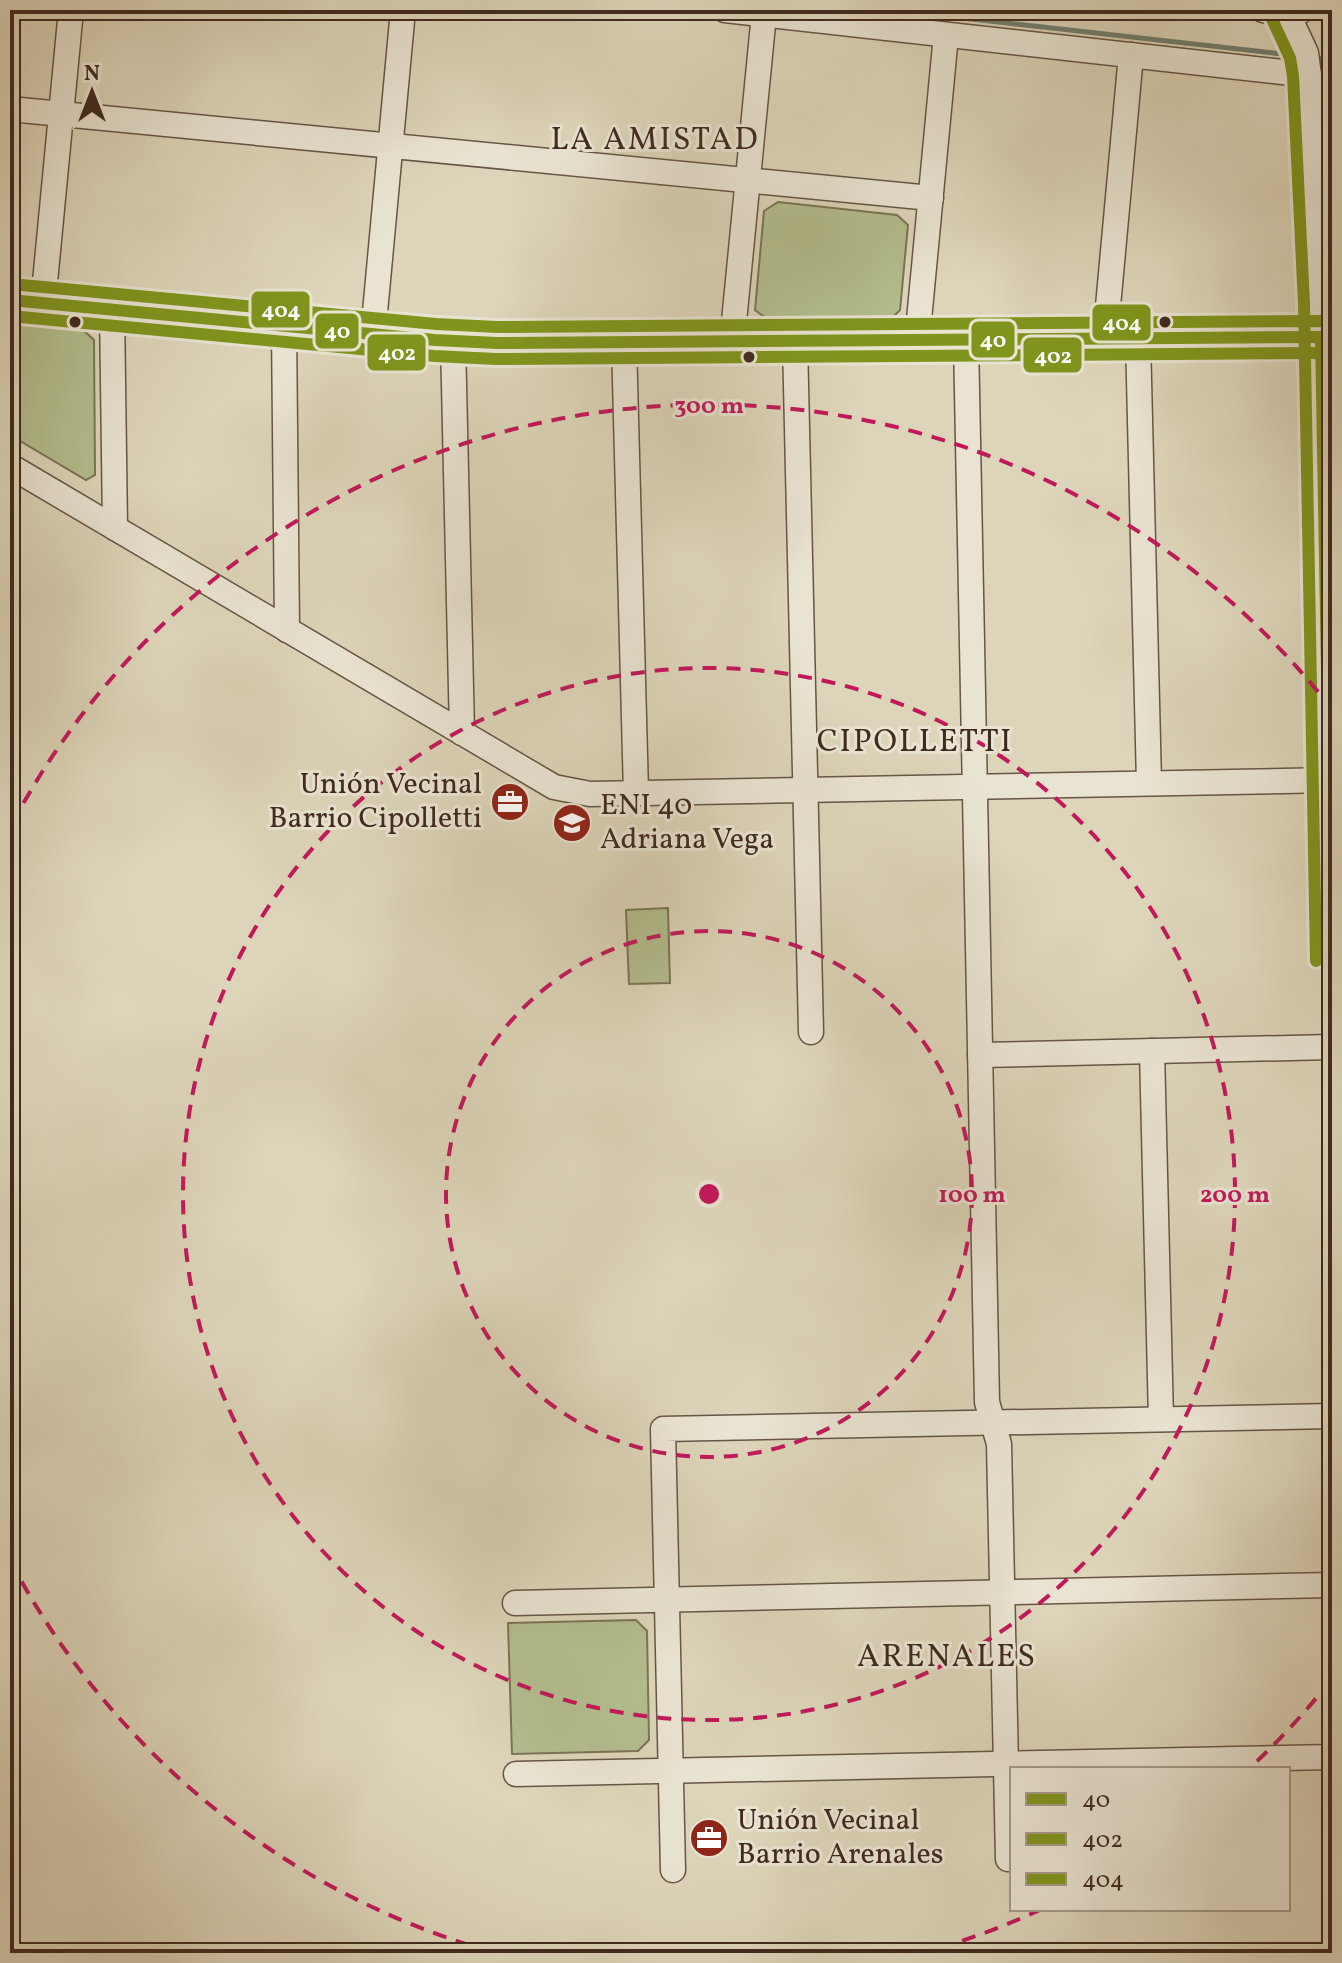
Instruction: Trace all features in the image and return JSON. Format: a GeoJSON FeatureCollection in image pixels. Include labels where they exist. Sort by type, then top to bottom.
{"type":"FeatureCollection","features":[{"type":"Feature","properties":{"kind":"street"},"geometry":{"type":"LineString","coordinates":[[43,303],[71,10]]}},
{"type":"Feature","properties":{"kind":"street"},"geometry":{"type":"LineString","coordinates":[[373,334],[403,10]]}},
{"type":"Feature","properties":{"kind":"street"},"geometry":{"type":"LineString","coordinates":[[725,10],[1131,55],[1307,62]]}},
{"type":"Feature","properties":{"kind":"street"},"geometry":{"type":"LineString","coordinates":[[1263,10],[1292,11],[1307,62],[1327,441],[1332,961]]}},
{"type":"Feature","properties":{"kind":"street"},"geometry":{"type":"LineString","coordinates":[[732,342],[764,14]]}},
{"type":"Feature","properties":{"kind":"street"},"geometry":{"type":"LineString","coordinates":[[917,341],[946,35]]}},
{"type":"Feature","properties":{"kind":"street"},"geometry":{"type":"LineString","coordinates":[[1105,339],[1131,55]]}},
{"type":"Feature","properties":{"kind":"street"},"geometry":{"type":"LineString","coordinates":[[10,109],[931,198]]}},
{"type":"Feature","properties":{"kind":"street"},"geometry":{"type":"LineString","coordinates":[[10,300],[453,341],[624,343],[1321,337]]}},
{"type":"Feature","properties":{"kind":"street"},"geometry":{"type":"LineString","coordinates":[[112,310],[115,528]]}},
{"type":"Feature","properties":{"kind":"street"},"geometry":{"type":"LineString","coordinates":[[284,326],[287,630]]}},
{"type":"Feature","properties":{"kind":"street"},"geometry":{"type":"LineString","coordinates":[[1138,339],[1149,783]]}},
{"type":"Feature","properties":{"kind":"street"},"geometry":{"type":"LineString","coordinates":[[966,340],[987,1402],[999,1444],[1008,1859]]}},
{"type":"Feature","properties":{"kind":"street"},"geometry":{"type":"LineString","coordinates":[[453,341],[462,733]]}},
{"type":"Feature","properties":{"kind":"street"},"geometry":{"type":"LineString","coordinates":[[795,342],[811,1032]]}},
{"type":"Feature","properties":{"kind":"street"},"geometry":{"type":"LineString","coordinates":[[624,343],[636,793]]}},
{"type":"Feature","properties":{"kind":"street"},"geometry":{"type":"LineString","coordinates":[[10,466],[554,787],[581,794],[1330,780]]}},
{"type":"Feature","properties":{"kind":"street"},"geometry":{"type":"LineString","coordinates":[[980,1055],[1332,1047]]}},
{"type":"Feature","properties":{"kind":"street"},"geometry":{"type":"LineString","coordinates":[[1152,1051],[1161,1419]]}},
{"type":"Feature","properties":{"kind":"street"},"geometry":{"type":"LineString","coordinates":[[673,1870],[663,1429],[1332,1416]]}},
{"type":"Feature","properties":{"kind":"street"},"geometry":{"type":"LineString","coordinates":[[515,1603],[1332,1585]]}},
{"type":"Feature","properties":{"kind":"street"},"geometry":{"type":"LineString","coordinates":[[516,1774],[1332,1757]]}},
{"type":"Feature","properties":{"kind":"green space"},"geometry":{"type":"Polygon","coordinates":[[[778,202],[897,215],[908,225],[900,310],[893,317],[767,319],[755,310],[764,211],[778,202]]]}},
{"type":"Feature","properties":{"kind":"green space"},"geometry":{"type":"Polygon","coordinates":[[[10,322],[82,329],[94,340],[95,475],[86,480],[10,435],[10,322]]]}},
{"type":"Feature","properties":{"kind":"green space"},"geometry":{"type":"Polygon","coordinates":[[[668,908],[670,983],[629,984],[626,910],[668,908]]]}},
{"type":"Feature","properties":{"kind":"green space"},"geometry":{"type":"Polygon","coordinates":[[[636,1620],[647,1631],[649,1740],[638,1751],[512,1754],[508,1623],[636,1620]]]}},
{"type":"Feature","properties":{"kind":"waterway"},"geometry":{"type":"LineString","coordinates":[[891,10],[1300,56]]}},
{"type":"Feature","properties":{"kind":"waterway"},"geometry":{"type":"LineString","coordinates":[[1314,58],[1332,60]]}},
{"type":"Feature","properties":{"kind":"transit line","name":"402"},"geometry":{"type":"LineString","coordinates":[[1271,17],[1290,58],[1293,76],[1304,304],[1316,961]]}},
{"type":"Feature","properties":{"kind":"transit line","name":"404"},"geometry":{"type":"LineString","coordinates":[[11,284],[497,327],[1321,321],[1332,325]]}},
{"type":"Feature","properties":{"kind":"transit line","name":"40"},"geometry":{"type":"LineString","coordinates":[[10,300],[435,340],[497,343],[1321,337]]}},
{"type":"Feature","properties":{"kind":"transit line","name":"402"},"geometry":{"type":"LineString","coordinates":[[10,316],[434,356],[496,359],[1321,353]]}},
{"type":"Feature","properties":{"kind":"transit line","name":"40"},"geometry":{"type":"LineString","coordinates":[[1321,337],[1329,780]]}},
{"type":"Feature","properties":{"kind":"place","name":"Unión Vecinal Barrio Cipolletti"},"geometry":{"type":"Point","coordinates":[510,802]}},
{"type":"Feature","properties":{"kind":"place","name":"ENI 40 Adriana Vega"},"geometry":{"type":"Point","coordinates":[572,823]}},
{"type":"Feature","properties":{"kind":"place","name":"Unión Vecinal Barrio Arenales"},"geometry":{"type":"Point","coordinates":[709,1838]}},
{"type":"Feature","properties":{"kind":"district","name":"LA AMISTAD"},"geometry":{"type":"Point","coordinates":[655,141]}},
{"type":"Feature","properties":{"kind":"district","name":"CIPOLLETTI"},"geometry":{"type":"Point","coordinates":[915,743]}},
{"type":"Feature","properties":{"kind":"district","name":"ARENALES"},"geometry":{"type":"Point","coordinates":[947,1658]}}]}
